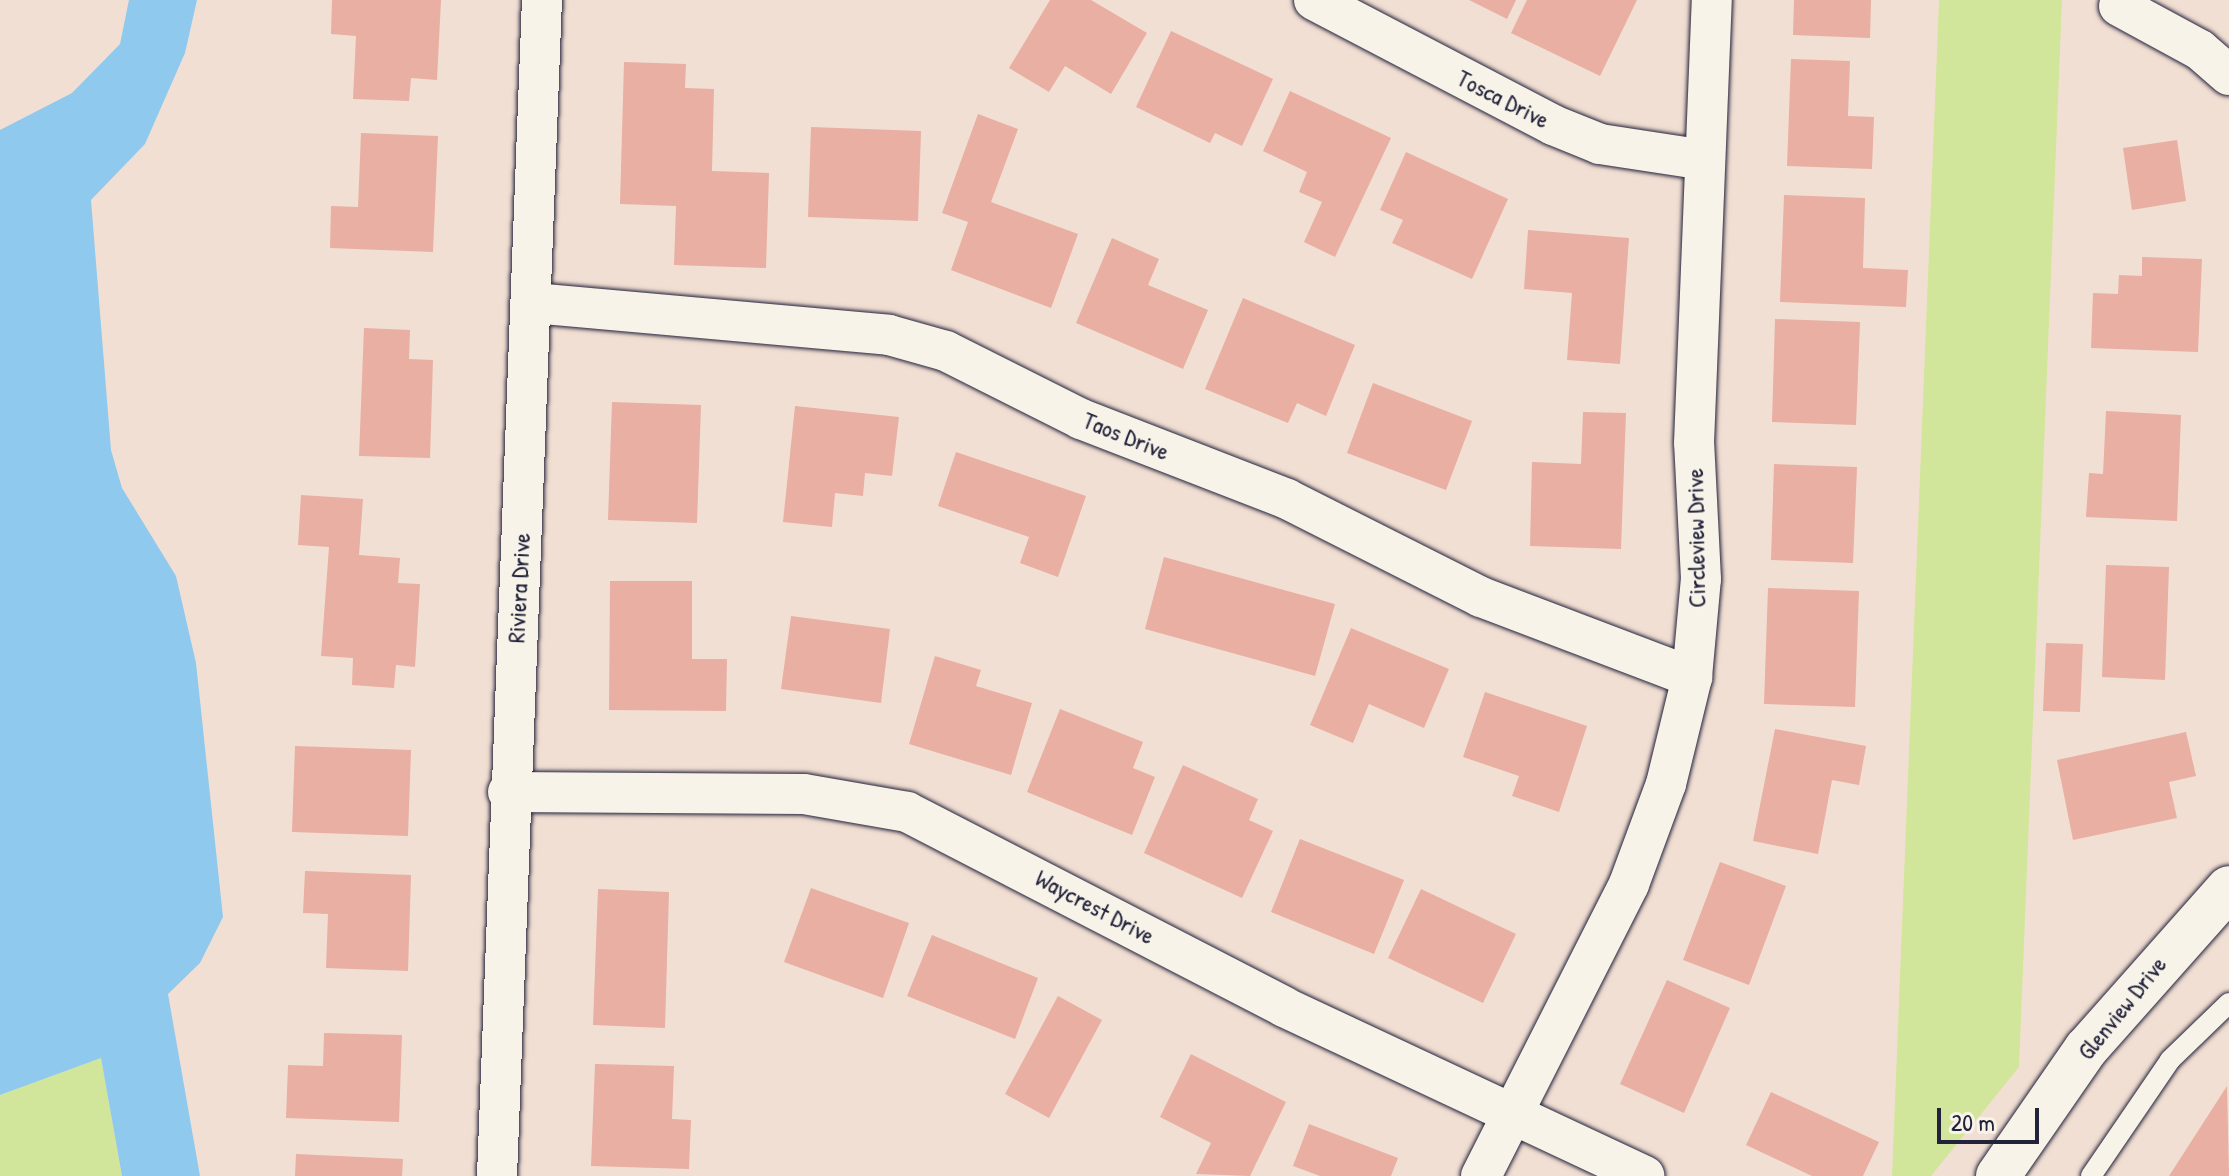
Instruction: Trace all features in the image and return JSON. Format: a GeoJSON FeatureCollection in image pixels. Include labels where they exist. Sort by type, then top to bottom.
{"type":"FeatureCollection","features":[{"type":"Feature","properties":{"kind":"main road","name":"Glenview Drive"},"geometry":{"type":"LineString","coordinates":[[1998,1176],[2086,1049],[2229,888]]}},
{"type":"Feature","properties":{"kind":"street","name":"Riviera Drive"},"geometry":{"type":"LineString","coordinates":[[497,1176],[508,792],[533,303],[542,0]]}},
{"type":"Feature","properties":{"kind":"street","name":"Tosca Drive"},"geometry":{"type":"LineString","coordinates":[[1314,0],[1564,130],[1600,144],[1705,160]]}},
{"type":"Feature","properties":{"kind":"street","name":"Circleview Drive"},"geometry":{"type":"LineString","coordinates":[[1481,1176],[1629,884],[1666,784],[1692,677],[1701,579],[1694,443],[1712,0]]}},
{"type":"Feature","properties":{"kind":"street"},"geometry":{"type":"LineString","coordinates":[[2119,6],[2200,50],[2229,75]]}},
{"type":"Feature","properties":{"kind":"street","name":"Taos Drive"},"geometry":{"type":"LineString","coordinates":[[533,303],[889,335],[946,351],[1081,419],[1287,499],[1481,597],[1692,677]]}},
{"type":"Feature","properties":{"kind":"street","name":"Waycrest Drive"},"geometry":{"type":"LineString","coordinates":[[508,792],[804,794],[907,812],[1284,1007],[1644,1176]]}},
{"type":"Feature","properties":{"kind":"lane"},"geometry":{"type":"LineString","coordinates":[[2091,1176],[2170,1060],[2229,1003]]}},
{"type":"Feature","properties":{"kind":"green space"},"geometry":{"type":"Polygon","coordinates":[[[1939,0],[2062,0],[2019,1067],[1931,1176],[1892,1176],[1939,0]]]}},
{"type":"Feature","properties":{"kind":"green space"},"geometry":{"type":"Polygon","coordinates":[[[101,1058],[122,1176],[0,1176],[0,1095],[101,1058]]]}},
{"type":"Feature","properties":{"kind":"water"},"geometry":{"type":"Polygon","coordinates":[[[129,0],[197,0],[185,53],[145,144],[91,200],[111,450],[122,488],[176,576],[196,663],[223,917],[200,963],[168,994],[200,1176],[122,1176],[101,1058],[0,1095],[0,130],[72,93],[120,44],[129,0]]]}},
{"type":"Feature","properties":{"kind":"building"},"geometry":{"type":"Polygon","coordinates":[[[332,0],[441,0],[437,80],[411,78],[409,101],[353,99],[356,36],[331,34],[332,0]]]}},
{"type":"Feature","properties":{"kind":"building"},"geometry":{"type":"Polygon","coordinates":[[[1050,0],[1091,0],[1147,33],[1111,94],[1065,66],[1049,92],[1009,68],[1050,0]]]}},
{"type":"Feature","properties":{"kind":"building"},"geometry":{"type":"Polygon","coordinates":[[[1469,0],[1516,0],[1507,19],[1469,0]]]}},
{"type":"Feature","properties":{"kind":"building"},"geometry":{"type":"Polygon","coordinates":[[[1527,0],[1637,0],[1600,76],[1511,33],[1527,0]]]}},
{"type":"Feature","properties":{"kind":"building"},"geometry":{"type":"Polygon","coordinates":[[[1794,0],[1871,0],[1870,38],[1793,35],[1794,0]]]}},
{"type":"Feature","properties":{"kind":"building"},"geometry":{"type":"Polygon","coordinates":[[[1171,31],[1273,79],[1242,146],[1215,133],[1210,143],[1136,107],[1171,31]]]}},
{"type":"Feature","properties":{"kind":"building"},"geometry":{"type":"Polygon","coordinates":[[[1791,59],[1850,61],[1848,116],[1874,117],[1872,169],[1787,166],[1791,59]]]}},
{"type":"Feature","properties":{"kind":"building"},"geometry":{"type":"Polygon","coordinates":[[[624,62],[686,64],[685,88],[714,89],[712,171],[769,173],[766,268],[674,265],[676,206],[620,204],[624,62]]]}},
{"type":"Feature","properties":{"kind":"building"},"geometry":{"type":"Polygon","coordinates":[[[1290,91],[1391,138],[1335,257],[1304,242],[1322,202],[1299,192],[1307,172],[1263,151],[1290,91]]]}},
{"type":"Feature","properties":{"kind":"building"},"geometry":{"type":"Polygon","coordinates":[[[978,114],[1018,129],[991,202],[1078,234],[1051,308],[951,270],[968,222],[942,213],[978,114]]]}},
{"type":"Feature","properties":{"kind":"building"},"geometry":{"type":"Polygon","coordinates":[[[811,127],[921,131],[918,221],[808,217],[811,127]]]}},
{"type":"Feature","properties":{"kind":"building"},"geometry":{"type":"Polygon","coordinates":[[[361,133],[438,136],[433,252],[330,248],[331,206],[358,207],[361,133]]]}},
{"type":"Feature","properties":{"kind":"building"},"geometry":{"type":"Polygon","coordinates":[[[2177,140],[2186,201],[2132,210],[2123,148],[2177,140]]]}},
{"type":"Feature","properties":{"kind":"building"},"geometry":{"type":"Polygon","coordinates":[[[1406,152],[1508,199],[1472,279],[1392,243],[1403,220],[1380,210],[1406,152]]]}},
{"type":"Feature","properties":{"kind":"building"},"geometry":{"type":"Polygon","coordinates":[[[1784,195],[1865,198],[1863,268],[1908,270],[1906,307],[1780,302],[1784,195]]]}},
{"type":"Feature","properties":{"kind":"building"},"geometry":{"type":"Polygon","coordinates":[[[1528,230],[1629,238],[1620,364],[1567,360],[1572,293],[1524,289],[1528,230]]]}},
{"type":"Feature","properties":{"kind":"building"},"geometry":{"type":"Polygon","coordinates":[[[1112,238],[1159,259],[1148,285],[1208,310],[1183,369],[1076,323],[1112,238]]]}},
{"type":"Feature","properties":{"kind":"building"},"geometry":{"type":"Polygon","coordinates":[[[2142,257],[2202,259],[2198,352],[2091,348],[2093,293],[2118,294],[2119,275],[2142,276],[2142,257]]]}},
{"type":"Feature","properties":{"kind":"building"},"geometry":{"type":"Polygon","coordinates":[[[1243,298],[1355,345],[1326,416],[1297,403],[1288,423],[1205,389],[1243,298]]]}},
{"type":"Feature","properties":{"kind":"building"},"geometry":{"type":"Polygon","coordinates":[[[1775,319],[1860,322],[1856,425],[1772,422],[1775,319]]]}},
{"type":"Feature","properties":{"kind":"building"},"geometry":{"type":"Polygon","coordinates":[[[364,328],[410,330],[409,359],[433,360],[430,458],[359,456],[364,328]]]}},
{"type":"Feature","properties":{"kind":"building"},"geometry":{"type":"Polygon","coordinates":[[[1373,383],[1472,421],[1446,490],[1347,453],[1373,383]]]}},
{"type":"Feature","properties":{"kind":"building"},"geometry":{"type":"Polygon","coordinates":[[[612,402],[701,405],[697,523],[608,520],[612,402]]]}},
{"type":"Feature","properties":{"kind":"building"},"geometry":{"type":"Polygon","coordinates":[[[795,406],[899,417],[892,476],[865,473],[863,496],[835,493],[832,527],[783,522],[795,406]]]}},
{"type":"Feature","properties":{"kind":"building"},"geometry":{"type":"Polygon","coordinates":[[[2106,411],[2181,415],[2177,521],[2086,517],[2089,473],[2103,474],[2106,411]]]}},
{"type":"Feature","properties":{"kind":"building"},"geometry":{"type":"Polygon","coordinates":[[[1583,412],[1626,413],[1621,549],[1530,546],[1532,462],[1581,464],[1583,412]]]}},
{"type":"Feature","properties":{"kind":"building"},"geometry":{"type":"Polygon","coordinates":[[[956,452],[1086,496],[1058,577],[1020,563],[1029,537],[938,506],[956,452]]]}},
{"type":"Feature","properties":{"kind":"building"},"geometry":{"type":"Polygon","coordinates":[[[1774,464],[1857,467],[1853,563],[1771,560],[1774,464]]]}},
{"type":"Feature","properties":{"kind":"building"},"geometry":{"type":"Polygon","coordinates":[[[301,495],[363,499],[359,555],[400,558],[398,583],[420,584],[415,667],[396,665],[394,688],[352,685],[353,658],[321,656],[329,547],[298,545],[301,495]]]}},
{"type":"Feature","properties":{"kind":"building"},"geometry":{"type":"Polygon","coordinates":[[[1164,557],[1335,604],[1315,676],[1145,629],[1164,557]]]}},
{"type":"Feature","properties":{"kind":"building"},"geometry":{"type":"Polygon","coordinates":[[[2106,565],[2169,567],[2165,680],[2102,677],[2106,565]]]}},
{"type":"Feature","properties":{"kind":"building"},"geometry":{"type":"Polygon","coordinates":[[[610,581],[692,581],[692,659],[727,659],[726,711],[609,710],[610,581]]]}},
{"type":"Feature","properties":{"kind":"building"},"geometry":{"type":"Polygon","coordinates":[[[1768,588],[1859,591],[1855,707],[1764,704],[1768,588]]]}},
{"type":"Feature","properties":{"kind":"building"},"geometry":{"type":"Polygon","coordinates":[[[791,616],[890,629],[881,703],[781,689],[791,616]]]}},
{"type":"Feature","properties":{"kind":"building"},"geometry":{"type":"Polygon","coordinates":[[[1351,628],[1449,669],[1424,728],[1369,704],[1353,743],[1310,725],[1351,628]]]}},
{"type":"Feature","properties":{"kind":"building"},"geometry":{"type":"Polygon","coordinates":[[[2046,643],[2083,644],[2080,712],[2043,711],[2046,643]]]}},
{"type":"Feature","properties":{"kind":"building"},"geometry":{"type":"Polygon","coordinates":[[[935,656],[981,670],[976,686],[1032,703],[1011,775],[909,744],[935,656]]]}},
{"type":"Feature","properties":{"kind":"building"},"geometry":{"type":"Polygon","coordinates":[[[1485,692],[1587,726],[1559,812],[1512,796],[1519,776],[1463,757],[1485,692]]]}},
{"type":"Feature","properties":{"kind":"building"},"geometry":{"type":"Polygon","coordinates":[[[1060,709],[1143,742],[1133,768],[1155,777],[1132,835],[1027,792],[1060,709]]]}},
{"type":"Feature","properties":{"kind":"building"},"geometry":{"type":"Polygon","coordinates":[[[1775,729],[1866,746],[1859,785],[1832,780],[1818,854],[1753,841],[1775,729]]]}},
{"type":"Feature","properties":{"kind":"building"},"geometry":{"type":"Polygon","coordinates":[[[2186,732],[2196,776],[2169,782],[2177,818],[2073,840],[2057,760],[2186,732]]]}},
{"type":"Feature","properties":{"kind":"building"},"geometry":{"type":"Polygon","coordinates":[[[295,746],[411,750],[408,836],[292,832],[295,746]]]}},
{"type":"Feature","properties":{"kind":"building"},"geometry":{"type":"Polygon","coordinates":[[[1183,765],[1258,799],[1249,820],[1273,831],[1242,898],[1144,853],[1183,765]]]}},
{"type":"Feature","properties":{"kind":"building"},"geometry":{"type":"Polygon","coordinates":[[[1300,839],[1404,880],[1374,954],[1271,912],[1300,839]]]}},
{"type":"Feature","properties":{"kind":"building"},"geometry":{"type":"Polygon","coordinates":[[[1720,862],[1786,886],[1749,985],[1683,960],[1720,862]]]}},
{"type":"Feature","properties":{"kind":"building"},"geometry":{"type":"Polygon","coordinates":[[[305,871],[411,875],[408,971],[326,968],[328,914],[303,913],[305,871]]]}},
{"type":"Feature","properties":{"kind":"building"},"geometry":{"type":"Polygon","coordinates":[[[811,888],[909,923],[883,998],[784,962],[811,888]]]}},
{"type":"Feature","properties":{"kind":"building"},"geometry":{"type":"Polygon","coordinates":[[[598,889],[669,892],[665,1028],[593,1025],[598,889]]]}},
{"type":"Feature","properties":{"kind":"building"},"geometry":{"type":"Polygon","coordinates":[[[1421,889],[1516,934],[1483,1003],[1388,958],[1421,889]]]}},
{"type":"Feature","properties":{"kind":"building"},"geometry":{"type":"Polygon","coordinates":[[[932,935],[1038,978],[1015,1039],[907,996],[932,935]]]}},
{"type":"Feature","properties":{"kind":"building"},"geometry":{"type":"Polygon","coordinates":[[[1667,980],[1730,1008],[1684,1113],[1620,1084],[1667,980]]]}},
{"type":"Feature","properties":{"kind":"building"},"geometry":{"type":"Polygon","coordinates":[[[1058,996],[1102,1020],[1049,1118],[1005,1094],[1058,996]]]}},
{"type":"Feature","properties":{"kind":"building"},"geometry":{"type":"Polygon","coordinates":[[[324,1033],[402,1035],[399,1122],[286,1118],[288,1065],[323,1066],[324,1033]]]}},
{"type":"Feature","properties":{"kind":"building"},"geometry":{"type":"Polygon","coordinates":[[[1191,1054],[1286,1102],[1250,1176],[1196,1174],[1211,1143],[1160,1117],[1191,1054]]]}},
{"type":"Feature","properties":{"kind":"building"},"geometry":{"type":"Polygon","coordinates":[[[595,1064],[674,1066],[672,1119],[691,1120],[689,1169],[591,1166],[595,1064]]]}},
{"type":"Feature","properties":{"kind":"building"},"geometry":{"type":"Polygon","coordinates":[[[2227,1086],[2229,1176],[2169,1176],[2227,1086]]]}},
{"type":"Feature","properties":{"kind":"building"},"geometry":{"type":"Polygon","coordinates":[[[1771,1092],[1879,1142],[1863,1176],[1812,1176],[1746,1145],[1771,1092]]]}},
{"type":"Feature","properties":{"kind":"building"},"geometry":{"type":"Polygon","coordinates":[[[1309,1124],[1398,1158],[1391,1176],[1320,1176],[1293,1166],[1309,1124]]]}},
{"type":"Feature","properties":{"kind":"building"},"geometry":{"type":"Polygon","coordinates":[[[296,1154],[403,1159],[402,1176],[295,1176],[296,1154]]]}}]}
